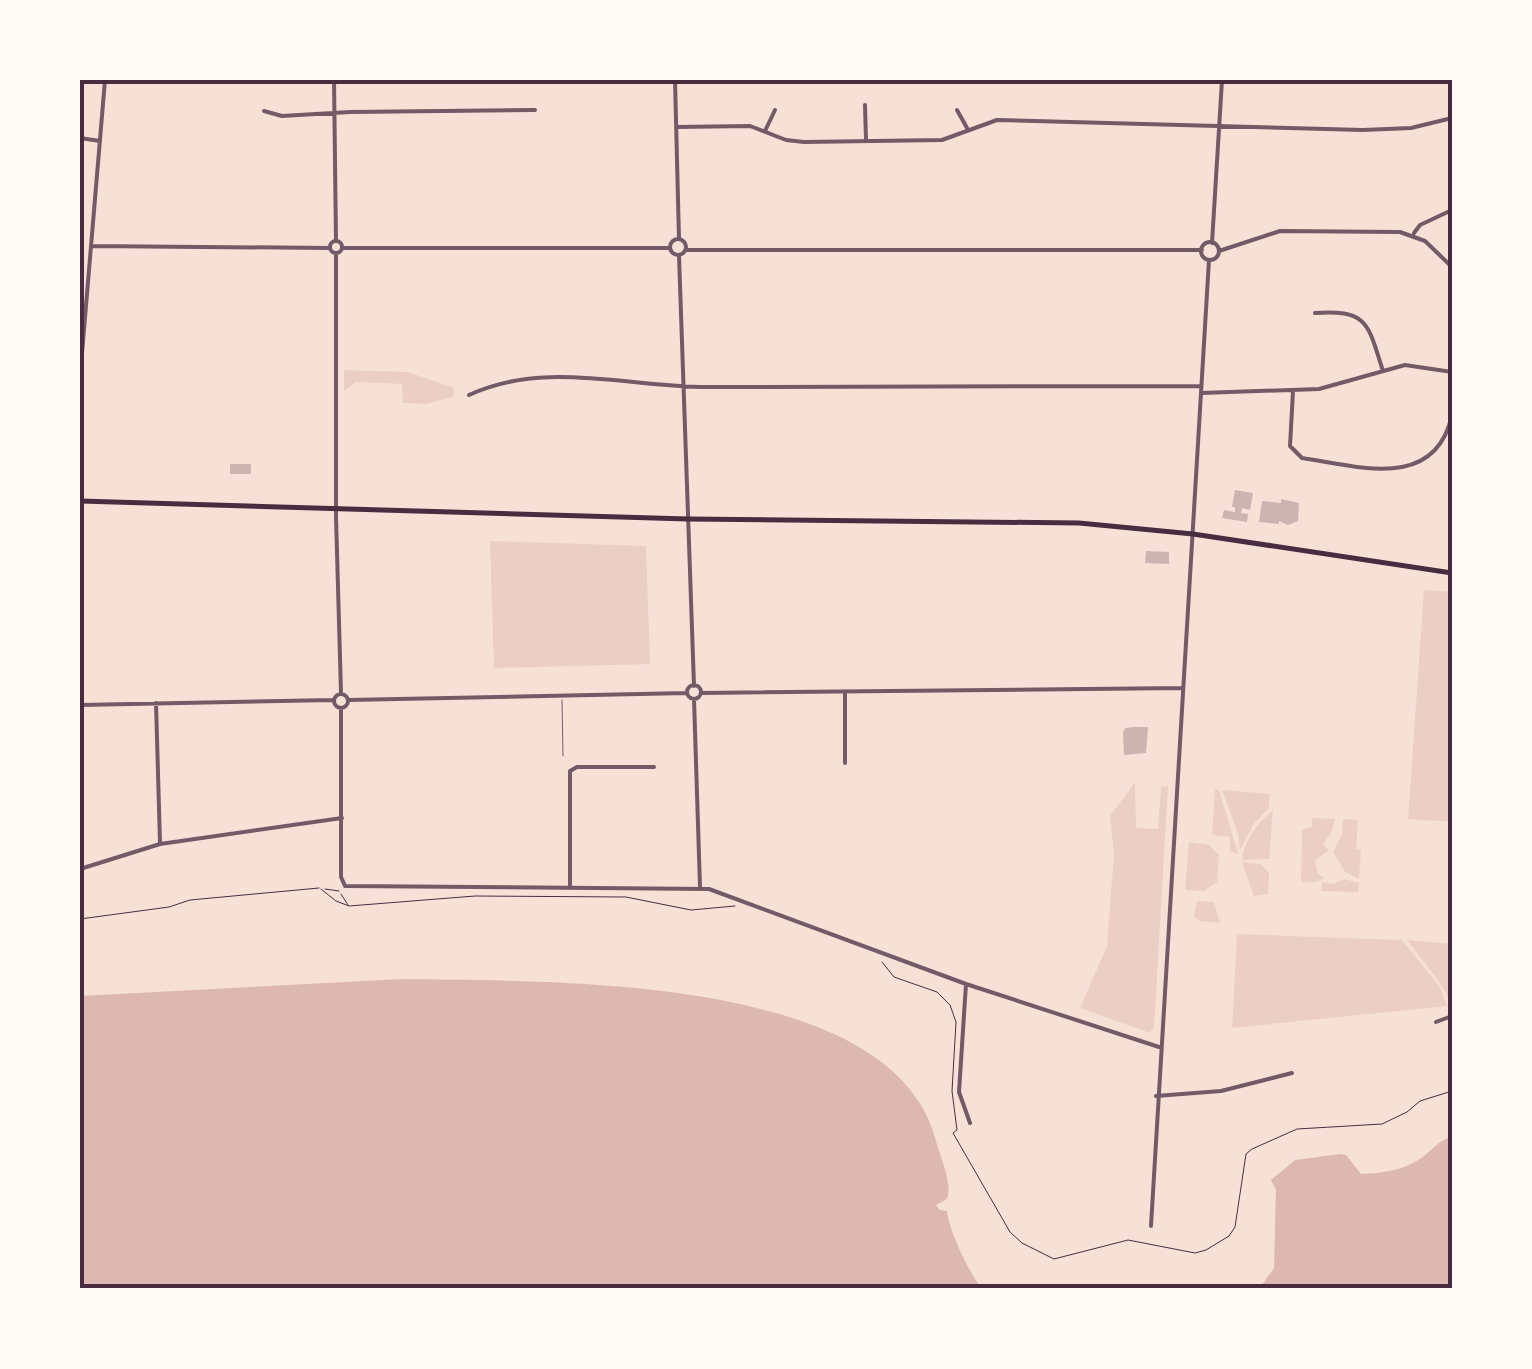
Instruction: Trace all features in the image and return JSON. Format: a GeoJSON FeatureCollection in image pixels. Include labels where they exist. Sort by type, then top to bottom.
{"type":"FeatureCollection","features":[{"type":"Feature","properties":{"kind":"main road"},"geometry":{"type":"LineString","coordinates":[[80,501],[688,519],[1047,522],[1193,534],[1452,573]]}},
{"type":"Feature","properties":{"kind":"street"},"geometry":{"type":"LineString","coordinates":[[80,378],[105,80]]}},
{"type":"Feature","properties":{"kind":"street"},"geometry":{"type":"LineString","coordinates":[[334,80],[336,241],[342,248]]}},
{"type":"Feature","properties":{"kind":"street"},"geometry":{"type":"LineString","coordinates":[[676,80],[679,239]]}},
{"type":"Feature","properties":{"kind":"street"},"geometry":{"type":"LineString","coordinates":[[1219,251],[1212,243],[1222,80]]}},
{"type":"Feature","properties":{"kind":"street"},"geometry":{"type":"LineString","coordinates":[[865,105],[866,142]]}},
{"type":"Feature","properties":{"kind":"street"},"geometry":{"type":"LineString","coordinates":[[264,111],[282,116],[535,110]]}},
{"type":"Feature","properties":{"kind":"street"},"geometry":{"type":"LineString","coordinates":[[765,131],[774,110]]}},
{"type":"Feature","properties":{"kind":"street"},"geometry":{"type":"LineString","coordinates":[[957,110],[968,129]]}},
{"type":"Feature","properties":{"kind":"street"},"geometry":{"type":"LineString","coordinates":[[676,127],[744,126],[794,142],[866,142],[942,140],[997,120],[1219,128],[1399,129],[1452,118]]}},
{"type":"Feature","properties":{"kind":"street"},"geometry":{"type":"LineString","coordinates":[[80,138],[100,141]]}},
{"type":"Feature","properties":{"kind":"street"},"geometry":{"type":"LineString","coordinates":[[1413,235],[1420,225],[1452,210]]}},
{"type":"Feature","properties":{"kind":"street"},"geometry":{"type":"LineString","coordinates":[[1212,243],[1205,244],[1202,250],[1210,260],[1219,251],[1280,231],[1391,231],[1413,235],[1452,267]]}},
{"type":"Feature","properties":{"kind":"street"},"geometry":{"type":"LineString","coordinates":[[670,248],[679,239]]}},
{"type":"Feature","properties":{"kind":"street"},"geometry":{"type":"LineString","coordinates":[[679,239],[686,250]]}},
{"type":"Feature","properties":{"kind":"street"},"geometry":{"type":"LineString","coordinates":[[330,248],[336,241]]}},
{"type":"Feature","properties":{"kind":"street"},"geometry":{"type":"LineString","coordinates":[[92,246],[330,248],[336,253],[337,508],[342,693],[348,700]]}},
{"type":"Feature","properties":{"kind":"street"},"geometry":{"type":"LineString","coordinates":[[336,253],[342,248],[670,248]]}},
{"type":"Feature","properties":{"kind":"street"},"geometry":{"type":"LineString","coordinates":[[670,248],[679,256]]}},
{"type":"Feature","properties":{"kind":"street"},"geometry":{"type":"LineString","coordinates":[[679,256],[686,250],[1202,250]]}},
{"type":"Feature","properties":{"kind":"street"},"geometry":{"type":"LineString","coordinates":[[679,256],[694,686],[700,693]]}},
{"type":"Feature","properties":{"kind":"street"},"geometry":{"type":"LineString","coordinates":[[1150,1226],[1210,260]]}},
{"type":"Feature","properties":{"kind":"street"},"geometry":{"type":"LineString","coordinates":[[1315,313],[1344,312],[1362,319],[1369,328],[1382,370]]}},
{"type":"Feature","properties":{"kind":"street"},"geometry":{"type":"LineString","coordinates":[[468,395],[506,380],[539,376],[684,386],[1293,391],[1328,387],[1382,370],[1415,365],[1452,372]]}},
{"type":"Feature","properties":{"kind":"street"},"geometry":{"type":"LineString","coordinates":[[1293,391],[1290,446],[1302,458],[1402,470],[1441,443],[1452,416]]}},
{"type":"Feature","properties":{"kind":"street"},"geometry":{"type":"LineString","coordinates":[[340,708],[348,700],[687,692],[694,686]]}},
{"type":"Feature","properties":{"kind":"street"},"geometry":{"type":"LineString","coordinates":[[694,699],[700,693],[1182,688]]}},
{"type":"Feature","properties":{"kind":"street"},"geometry":{"type":"LineString","coordinates":[[687,692],[694,699],[700,887]]}},
{"type":"Feature","properties":{"kind":"street"},"geometry":{"type":"LineString","coordinates":[[80,705],[333,700],[342,693]]}},
{"type":"Feature","properties":{"kind":"street"},"geometry":{"type":"LineString","coordinates":[[844,764],[845,693]]}},
{"type":"Feature","properties":{"kind":"street"},"geometry":{"type":"LineString","coordinates":[[333,700],[340,708],[343,888],[700,887],[966,984],[1159,1047]]}},
{"type":"Feature","properties":{"kind":"street"},"geometry":{"type":"LineString","coordinates":[[156,702],[160,844]]}},
{"type":"Feature","properties":{"kind":"street"},"geometry":{"type":"LineString","coordinates":[[570,888],[570,771],[654,766]]}},
{"type":"Feature","properties":{"kind":"street"},"geometry":{"type":"LineString","coordinates":[[80,869],[160,844],[342,818]]}},
{"type":"Feature","properties":{"kind":"street"},"geometry":{"type":"LineString","coordinates":[[966,984],[959,1092],[970,1123]]}},
{"type":"Feature","properties":{"kind":"street"},"geometry":{"type":"LineString","coordinates":[[1436,1022],[1452,1016]]}},
{"type":"Feature","properties":{"kind":"street"},"geometry":{"type":"LineString","coordinates":[[1156,1096],[1221,1091],[1292,1073]]}},
{"type":"Feature","properties":{"kind":"lane"},"geometry":{"type":"LineString","coordinates":[[562,696],[564,756]]}},
{"type":"Feature","properties":{"kind":"path"},"geometry":{"type":"LineString","coordinates":[[80,919],[169,907],[190,900],[322,889],[343,888],[349,906]]}},
{"type":"Feature","properties":{"kind":"path"},"geometry":{"type":"LineString","coordinates":[[322,889],[336,902],[349,906],[475,896],[626,897],[691,910],[742,902]]}},
{"type":"Feature","properties":{"kind":"path"},"geometry":{"type":"LineString","coordinates":[[877,952],[894,978],[938,992],[948,1001],[956,1022],[953,1133],[1010,1232],[1034,1252],[1054,1259],[1128,1240],[1190,1252],[1206,1250],[1235,1227],[1246,1154],[1252,1149],[1297,1129],[1382,1124],[1420,1101],[1452,1091]]}},
{"type":"Feature","properties":{"kind":"shaded area"},"geometry":{"type":"Polygon","coordinates":[[[344,370],[408,372],[454,388],[454,396],[427,404],[403,403],[402,384],[356,382],[344,391],[344,370]]]}},
{"type":"Feature","properties":{"kind":"shaded area"},"geometry":{"type":"Polygon","coordinates":[[[490,541],[646,546],[650,664],[494,668],[490,541]]]}},
{"type":"Feature","properties":{"kind":"shaded area"},"geometry":{"type":"Polygon","coordinates":[[[1424,590],[1452,592],[1452,822],[1408,819],[1424,590]]]}},
{"type":"Feature","properties":{"kind":"shaded area"},"geometry":{"type":"Polygon","coordinates":[[[1135,782],[1136,828],[1158,829],[1161,787],[1168,786],[1154,1028],[1150,1033],[1080,1008],[1107,946],[1114,854],[1110,816],[1135,782]]]}},
{"type":"Feature","properties":{"kind":"shaded area"},"geometry":{"type":"Polygon","coordinates":[[[1215,790],[1219,790],[1238,854],[1230,851],[1230,837],[1212,835],[1215,790]]]}},
{"type":"Feature","properties":{"kind":"shaded area"},"geometry":{"type":"Polygon","coordinates":[[[1222,790],[1270,794],[1269,808],[1253,825],[1240,850],[1238,833],[1222,790]]]}},
{"type":"Feature","properties":{"kind":"shaded area"},"geometry":{"type":"Polygon","coordinates":[[[1273,810],[1269,859],[1242,860],[1253,832],[1273,810]]]}},
{"type":"Feature","properties":{"kind":"shaded area"},"geometry":{"type":"Polygon","coordinates":[[[1312,818],[1335,819],[1323,844],[1329,850],[1315,861],[1318,874],[1325,878],[1301,882],[1302,830],[1312,827],[1312,818]]]}},
{"type":"Feature","properties":{"kind":"shaded area"},"geometry":{"type":"Polygon","coordinates":[[[1343,819],[1358,820],[1359,879],[1345,872],[1333,852],[1342,835],[1343,819]]]}},
{"type":"Feature","properties":{"kind":"shaded area"},"geometry":{"type":"Polygon","coordinates":[[[1189,842],[1209,845],[1219,855],[1217,882],[1204,891],[1185,890],[1189,842]]]}},
{"type":"Feature","properties":{"kind":"shaded area"},"geometry":{"type":"Polygon","coordinates":[[[1242,862],[1261,864],[1269,873],[1268,894],[1254,896],[1242,862]]]}},
{"type":"Feature","properties":{"kind":"shaded area"},"geometry":{"type":"Polygon","coordinates":[[[1344,879],[1359,883],[1358,892],[1321,891],[1322,882],[1333,884],[1344,879]]]}},
{"type":"Feature","properties":{"kind":"shaded area"},"geometry":{"type":"Polygon","coordinates":[[[1197,901],[1214,902],[1220,923],[1194,917],[1197,901]]]}},
{"type":"Feature","properties":{"kind":"shaded area"},"geometry":{"type":"Polygon","coordinates":[[[1237,934],[1402,940],[1440,987],[1447,1006],[1232,1028],[1237,934]]]}},
{"type":"Feature","properties":{"kind":"shaded area"},"geometry":{"type":"Polygon","coordinates":[[[1407,940],[1452,944],[1452,1006],[1441,984],[1407,940]]]}},
{"type":"Feature","properties":{"kind":"shaded area"},"geometry":{"type":"Polygon","coordinates":[[[402,979],[620,986],[704,997],[784,1015],[854,1044],[906,1085],[936,1141],[948,1193],[947,1199],[936,1205],[947,1211],[960,1251],[982,1289],[80,1289],[80,996],[402,979]]]}},
{"type":"Feature","properties":{"kind":"shaded area"},"geometry":{"type":"Polygon","coordinates":[[[1452,1137],[1452,1289],[1259,1289],[1274,1268],[1276,1190],[1271,1180],[1295,1160],[1340,1154],[1346,1155],[1361,1174],[1383,1172],[1411,1164],[1452,1137]]]}},
{"type":"Feature","properties":{"kind":"building"},"geometry":{"type":"Polygon","coordinates":[[[230,464],[251,464],[251,474],[230,474],[230,464]]]}},
{"type":"Feature","properties":{"kind":"building"},"geometry":{"type":"Polygon","coordinates":[[[1235,490],[1253,493],[1250,510],[1242,508],[1241,513],[1248,514],[1247,522],[1222,518],[1224,510],[1235,512],[1235,490]]]}},
{"type":"Feature","properties":{"kind":"building"},"geometry":{"type":"Polygon","coordinates":[[[1281,499],[1299,503],[1298,521],[1288,525],[1279,521],[1259,522],[1262,501],[1281,503],[1281,499]]]}},
{"type":"Feature","properties":{"kind":"building"},"geometry":{"type":"Polygon","coordinates":[[[1146,551],[1169,552],[1169,564],[1145,563],[1146,551]]]}},
{"type":"Feature","properties":{"kind":"building"},"geometry":{"type":"Polygon","coordinates":[[[1148,727],[1146,753],[1124,755],[1125,728],[1148,727]]]}}]}
